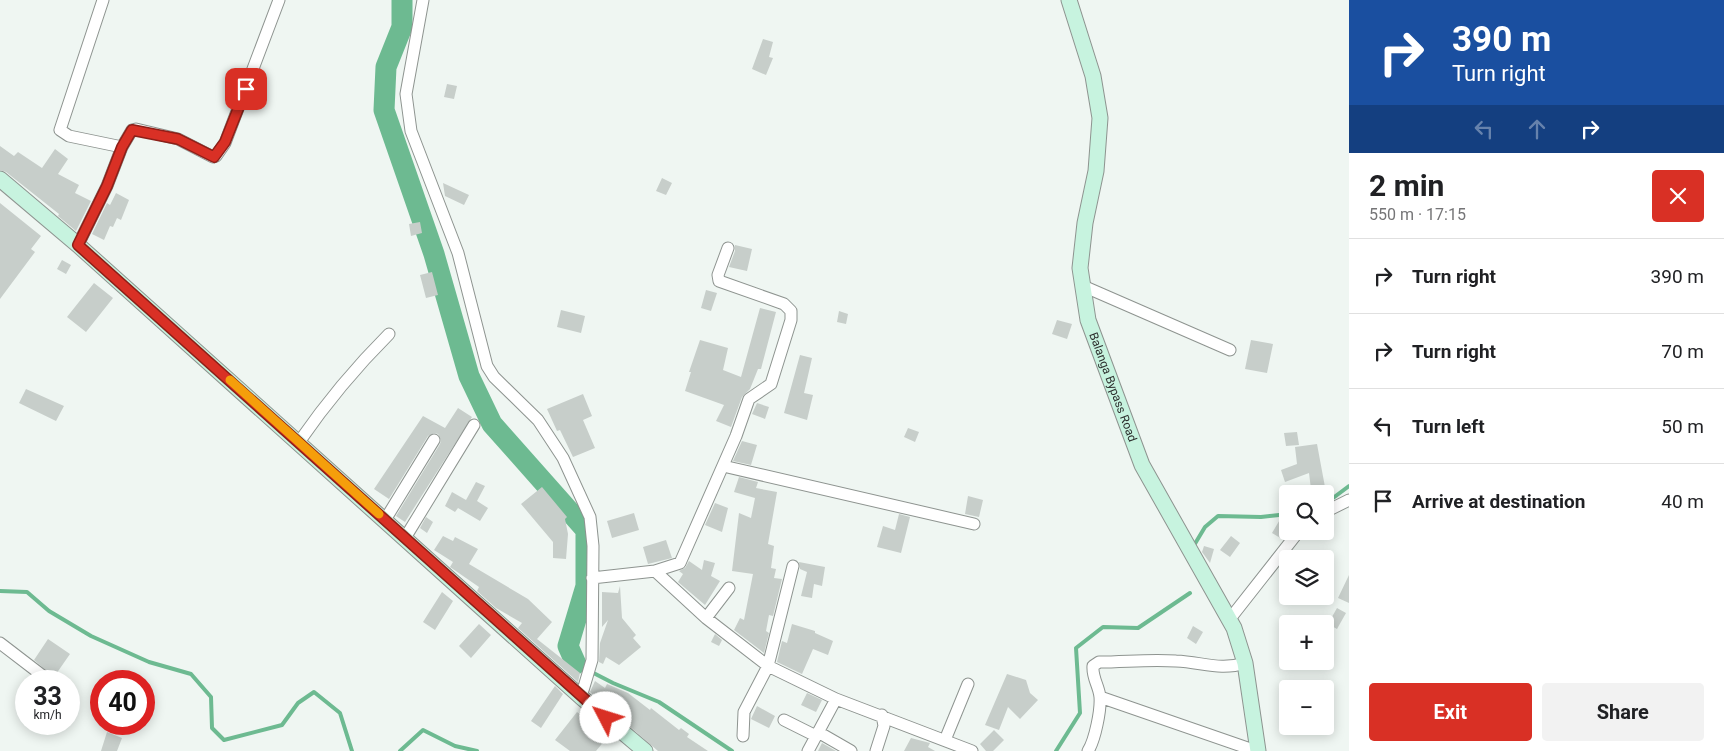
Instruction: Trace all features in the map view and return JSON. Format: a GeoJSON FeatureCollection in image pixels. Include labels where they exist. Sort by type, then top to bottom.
{"type":"FeatureCollection","features":[{"type":"Feature","properties":{"kind":"street"},"geometry":{"type":"LineString","coordinates":[[103,0],[60,130],[69,136],[122,147]]}},
{"type":"Feature","properties":{"kind":"street"},"geometry":{"type":"LineString","coordinates":[[78,245],[110,178],[122,147],[132,130],[136,129],[178,139],[212,157],[216,156],[229,134],[280,0]]}},
{"type":"Feature","properties":{"kind":"street"},"geometry":{"type":"LineString","coordinates":[[423,0],[406,94],[411,131],[458,253],[487,366],[494,377],[538,420],[563,458],[590,517],[593,546],[592,660],[581,698]]}},
{"type":"Feature","properties":{"kind":"street","name":"Balanga Bypass Road"},"geometry":{"type":"LineString","coordinates":[[1069,0],[1093,76],[1100,118],[1096,171],[1085,223],[1080,268],[1088,320],[1142,465],[1229,620],[1245,663],[1257,751]]}},
{"type":"Feature","properties":{"kind":"street"},"geometry":{"type":"LineString","coordinates":[[0,179],[78,245],[299,442],[581,698],[645,751]]}},
{"type":"Feature","properties":{"kind":"street"},"geometry":{"type":"LineString","coordinates":[[592,578],[655,571],[675,566],[685,556],[749,399],[771,384],[791,320],[791,311],[784,304],[719,281],[718,275],[728,248]]}},
{"type":"Feature","properties":{"kind":"street"},"geometry":{"type":"LineString","coordinates":[[1083,286],[1230,350]]}},
{"type":"Feature","properties":{"kind":"street"},"geometry":{"type":"LineString","coordinates":[[299,442],[327,401],[389,334]]}},
{"type":"Feature","properties":{"kind":"street"},"geometry":{"type":"LineString","coordinates":[[405,538],[474,425]]}},
{"type":"Feature","properties":{"kind":"street"},"geometry":{"type":"LineString","coordinates":[[385,520],[434,440]]}},
{"type":"Feature","properties":{"kind":"street"},"geometry":{"type":"LineString","coordinates":[[723,466],[974,524]]}},
{"type":"Feature","properties":{"kind":"street"},"geometry":{"type":"LineString","coordinates":[[1334,508],[1349,500]]}},
{"type":"Feature","properties":{"kind":"street"},"geometry":{"type":"LineString","coordinates":[[1229,620],[1292,540]]}},
{"type":"Feature","properties":{"kind":"street"},"geometry":{"type":"LineString","coordinates":[[743,736],[744,712],[768,666],[793,566]]}},
{"type":"Feature","properties":{"kind":"street"},"geometry":{"type":"LineString","coordinates":[[655,571],[706,618],[768,666],[836,699],[972,751]]}},
{"type":"Feature","properties":{"kind":"street"},"geometry":{"type":"LineString","coordinates":[[706,618],[729,588]]}},
{"type":"Feature","properties":{"kind":"street"},"geometry":{"type":"LineString","coordinates":[[0,643],[36,670]]}},
{"type":"Feature","properties":{"kind":"street"},"geometry":{"type":"LineString","coordinates":[[1088,751],[1093,739],[1100,697],[1093,666],[1099,662],[1179,661],[1228,668],[1245,663]]}},
{"type":"Feature","properties":{"kind":"street"},"geometry":{"type":"LineString","coordinates":[[945,740],[968,684]]}},
{"type":"Feature","properties":{"kind":"street"},"geometry":{"type":"LineString","coordinates":[[1100,697],[1257,751]]}},
{"type":"Feature","properties":{"kind":"street"},"geometry":{"type":"LineString","coordinates":[[808,751],[836,699]]}},
{"type":"Feature","properties":{"kind":"street"},"geometry":{"type":"LineString","coordinates":[[876,751],[884,726],[882,715]]}},
{"type":"Feature","properties":{"kind":"street"},"geometry":{"type":"LineString","coordinates":[[784,720],[851,751]]}},
{"type":"Feature","properties":{"kind":"building"},"geometry":{"type":"Polygon","coordinates":[[[763,39],[773,42],[769,57],[773,58],[766,75],[752,69],[763,39]]]}},
{"type":"Feature","properties":{"kind":"building"},"geometry":{"type":"Polygon","coordinates":[[[447,84],[457,86],[454,99],[444,97],[447,84]]]}},
{"type":"Feature","properties":{"kind":"building"},"geometry":{"type":"Polygon","coordinates":[[[0,146],[14,156],[18,152],[42,168],[55,149],[68,159],[58,174],[79,185],[75,193],[91,201],[76,231],[58,216],[59,214],[6,172],[0,170],[0,146]]]}},
{"type":"Feature","properties":{"kind":"building"},"geometry":{"type":"Polygon","coordinates":[[[662,178],[672,183],[666,195],[656,191],[662,178]]]}},
{"type":"Feature","properties":{"kind":"building"},"geometry":{"type":"Polygon","coordinates":[[[443,183],[469,195],[464,205],[445,196],[443,183]]]}},
{"type":"Feature","properties":{"kind":"building"},"geometry":{"type":"Polygon","coordinates":[[[116,193],[129,200],[121,220],[117,218],[113,227],[110,226],[104,240],[92,234],[107,203],[110,205],[116,193]]]}},
{"type":"Feature","properties":{"kind":"building"},"geometry":{"type":"Polygon","coordinates":[[[0,203],[41,236],[31,249],[35,252],[0,299],[0,203]]]}},
{"type":"Feature","properties":{"kind":"building"},"geometry":{"type":"Polygon","coordinates":[[[420,222],[422,233],[411,236],[409,224],[420,222]]]}},
{"type":"Feature","properties":{"kind":"building"},"geometry":{"type":"Polygon","coordinates":[[[735,245],[752,249],[747,271],[729,267],[735,251],[735,245]]]}},
{"type":"Feature","properties":{"kind":"building"},"geometry":{"type":"Polygon","coordinates":[[[62,260],[71,265],[66,274],[57,269],[62,260]]]}},
{"type":"Feature","properties":{"kind":"building"},"geometry":{"type":"Polygon","coordinates":[[[432,272],[438,295],[426,298],[420,275],[432,272]]]}},
{"type":"Feature","properties":{"kind":"building"},"geometry":{"type":"Polygon","coordinates":[[[94,283],[113,298],[86,332],[67,317],[94,283]]]}},
{"type":"Feature","properties":{"kind":"building"},"geometry":{"type":"Polygon","coordinates":[[[706,290],[717,293],[711,311],[701,308],[706,290]]]}},
{"type":"Feature","properties":{"kind":"building"},"geometry":{"type":"Polygon","coordinates":[[[760,308],[776,312],[761,369],[758,369],[750,389],[742,397],[731,427],[716,421],[724,405],[685,391],[691,372],[689,372],[700,340],[728,348],[723,370],[741,377],[760,308]]]}},
{"type":"Feature","properties":{"kind":"building"},"geometry":{"type":"Polygon","coordinates":[[[561,310],[585,316],[581,333],[557,327],[561,310]]]}},
{"type":"Feature","properties":{"kind":"building"},"geometry":{"type":"Polygon","coordinates":[[[839,311],[848,314],[846,324],[837,322],[839,311]]]}},
{"type":"Feature","properties":{"kind":"building"},"geometry":{"type":"Polygon","coordinates":[[[1057,320],[1072,324],[1067,339],[1052,334],[1057,320]]]}},
{"type":"Feature","properties":{"kind":"building"},"geometry":{"type":"Polygon","coordinates":[[[1251,340],[1273,344],[1267,373],[1245,369],[1251,340]]]}},
{"type":"Feature","properties":{"kind":"building"},"geometry":{"type":"Polygon","coordinates":[[[800,355],[812,358],[804,393],[813,395],[807,420],[784,413],[800,355]]]}},
{"type":"Feature","properties":{"kind":"building"},"geometry":{"type":"Polygon","coordinates":[[[26,389],[64,406],[56,421],[19,403],[26,389]]]}},
{"type":"Feature","properties":{"kind":"building"},"geometry":{"type":"Polygon","coordinates":[[[583,394],[592,416],[583,420],[595,448],[573,457],[560,430],[557,431],[547,409],[583,394]]]}},
{"type":"Feature","properties":{"kind":"building"},"geometry":{"type":"Polygon","coordinates":[[[757,403],[769,407],[765,419],[752,414],[757,403]]]}},
{"type":"Feature","properties":{"kind":"building"},"geometry":{"type":"Polygon","coordinates":[[[458,408],[472,417],[405,522],[396,516],[440,444],[441,440],[438,434],[434,433],[428,436],[389,499],[374,489],[423,416],[445,428],[458,408]]]}},
{"type":"Feature","properties":{"kind":"building"},"geometry":{"type":"Polygon","coordinates":[[[908,428],[919,432],[915,442],[904,437],[908,428]]]}},
{"type":"Feature","properties":{"kind":"building"},"geometry":{"type":"Polygon","coordinates":[[[1297,432],[1299,445],[1286,446],[1284,433],[1297,432]]]}},
{"type":"Feature","properties":{"kind":"building"},"geometry":{"type":"Polygon","coordinates":[[[742,441],[757,445],[751,465],[733,461],[742,441]]]}},
{"type":"Feature","properties":{"kind":"building"},"geometry":{"type":"Polygon","coordinates":[[[1317,444],[1325,485],[1310,485],[1309,473],[1285,482],[1281,470],[1297,464],[1295,447],[1317,444]]]}},
{"type":"Feature","properties":{"kind":"building"},"geometry":{"type":"Polygon","coordinates":[[[739,477],[758,482],[756,488],[777,492],[768,544],[774,546],[771,568],[776,569],[774,578],[782,579],[773,616],[769,615],[766,631],[769,633],[764,653],[734,630],[740,618],[744,620],[753,574],[732,571],[739,513],[751,518],[755,498],[734,492],[739,477]]]}},
{"type":"Feature","properties":{"kind":"building"},"geometry":{"type":"Polygon","coordinates":[[[476,482],[485,486],[477,501],[488,508],[480,521],[458,508],[455,512],[445,506],[452,492],[466,500],[476,482]]]}},
{"type":"Feature","properties":{"kind":"building"},"geometry":{"type":"Polygon","coordinates":[[[542,487],[567,517],[565,519],[568,534],[566,559],[553,558],[553,542],[521,504],[542,487]]]}},
{"type":"Feature","properties":{"kind":"building"},"geometry":{"type":"Polygon","coordinates":[[[968,496],[983,500],[979,517],[965,514],[968,496]]]}},
{"type":"Feature","properties":{"kind":"building"},"geometry":{"type":"Polygon","coordinates":[[[715,503],[728,508],[722,532],[705,525],[715,503]]]}},
{"type":"Feature","properties":{"kind":"building"},"geometry":{"type":"Polygon","coordinates":[[[634,513],[639,530],[612,538],[607,521],[634,513]]]}},
{"type":"Feature","properties":{"kind":"building"},"geometry":{"type":"Polygon","coordinates":[[[899,514],[910,517],[901,553],[877,547],[883,526],[895,530],[899,514]]]}},
{"type":"Feature","properties":{"kind":"building"},"geometry":{"type":"Polygon","coordinates":[[[426,517],[433,522],[427,533],[420,528],[426,517]]]}},
{"type":"Feature","properties":{"kind":"building"},"geometry":{"type":"Polygon","coordinates":[[[1279,521],[1279,537],[1272,533],[1279,521]]]}},
{"type":"Feature","properties":{"kind":"building"},"geometry":{"type":"Polygon","coordinates":[[[443,536],[453,541],[455,537],[478,549],[469,564],[528,599],[552,622],[537,639],[580,673],[578,682],[518,628],[522,623],[496,608],[477,591],[479,587],[450,567],[453,562],[434,550],[443,536]]]}},
{"type":"Feature","properties":{"kind":"building"},"geometry":{"type":"Polygon","coordinates":[[[1231,536],[1240,543],[1230,557],[1220,550],[1231,536]]]}},
{"type":"Feature","properties":{"kind":"building"},"geometry":{"type":"Polygon","coordinates":[[[666,540],[672,558],[648,564],[643,547],[666,540]]]}},
{"type":"Feature","properties":{"kind":"building"},"geometry":{"type":"Polygon","coordinates":[[[1204,546],[1214,549],[1210,563],[1202,552],[1204,546]]]}},
{"type":"Feature","properties":{"kind":"building"},"geometry":{"type":"Polygon","coordinates":[[[704,560],[715,563],[711,576],[720,581],[705,605],[678,582],[683,574],[679,571],[685,568],[689,561],[702,570],[704,560]]]}},
{"type":"Feature","properties":{"kind":"building"},"geometry":{"type":"Polygon","coordinates":[[[799,562],[825,567],[822,586],[814,584],[812,598],[801,596],[807,572],[800,569],[799,562]]]}},
{"type":"Feature","properties":{"kind":"building"},"geometry":{"type":"Polygon","coordinates":[[[1349,575],[1349,603],[1338,598],[1349,575]]]}},
{"type":"Feature","properties":{"kind":"building"},"geometry":{"type":"Polygon","coordinates":[[[620,586],[622,618],[636,635],[633,638],[641,647],[619,665],[606,657],[603,664],[599,662],[600,643],[608,620],[602,627],[602,592],[618,593],[620,586]]]}},
{"type":"Feature","properties":{"kind":"building"},"geometry":{"type":"Polygon","coordinates":[[[442,592],[453,601],[435,630],[423,622],[442,592]]]}},
{"type":"Feature","properties":{"kind":"building"},"geometry":{"type":"Polygon","coordinates":[[[1337,608],[1346,613],[1337,629],[1334,627],[1333,615],[1337,608]]]}},
{"type":"Feature","properties":{"kind":"building"},"geometry":{"type":"Polygon","coordinates":[[[479,624],[491,635],[471,658],[459,646],[479,624]]]}},
{"type":"Feature","properties":{"kind":"building"},"geometry":{"type":"Polygon","coordinates":[[[792,624],[815,631],[815,633],[833,641],[828,655],[813,649],[802,674],[777,662],[782,641],[787,643],[792,624]]]}},
{"type":"Feature","properties":{"kind":"building"},"geometry":{"type":"Polygon","coordinates":[[[1193,626],[1203,632],[1196,644],[1187,638],[1193,626]]]}},
{"type":"Feature","properties":{"kind":"building"},"geometry":{"type":"Polygon","coordinates":[[[715,634],[722,640],[719,646],[711,642],[715,634]]]}},
{"type":"Feature","properties":{"kind":"building"},"geometry":{"type":"Polygon","coordinates":[[[48,639],[70,654],[59,670],[46,670],[34,660],[48,639]]]}},
{"type":"Feature","properties":{"kind":"building"},"geometry":{"type":"Polygon","coordinates":[[[1007,674],[1026,680],[1030,693],[1038,700],[1020,719],[1008,707],[999,730],[985,725],[1007,674]]]}},
{"type":"Feature","properties":{"kind":"building"},"geometry":{"type":"Polygon","coordinates":[[[595,681],[605,688],[607,684],[628,693],[679,730],[681,728],[689,734],[687,737],[708,751],[658,751],[590,692],[595,681]]]}},
{"type":"Feature","properties":{"kind":"building"},"geometry":{"type":"Polygon","coordinates":[[[555,686],[563,694],[541,728],[531,721],[555,686]]]}},
{"type":"Feature","properties":{"kind":"building"},"geometry":{"type":"Polygon","coordinates":[[[807,693],[822,700],[816,712],[801,705],[807,693]]]}},
{"type":"Feature","properties":{"kind":"building"},"geometry":{"type":"Polygon","coordinates":[[[757,706],[775,716],[769,728],[751,719],[757,706]]]}},
{"type":"Feature","properties":{"kind":"building"},"geometry":{"type":"Polygon","coordinates":[[[577,712],[595,726],[598,724],[610,734],[596,751],[570,751],[555,740],[577,712]]]}},
{"type":"Feature","properties":{"kind":"building"},"geometry":{"type":"Polygon","coordinates":[[[994,730],[1004,740],[993,751],[986,751],[980,744],[994,730]]]}},
{"type":"Feature","properties":{"kind":"building"},"geometry":{"type":"Polygon","coordinates":[[[106,735],[114,735],[122,738],[117,751],[101,751],[106,735]]]}},
{"type":"Feature","properties":{"kind":"building"},"geometry":{"type":"Polygon","coordinates":[[[911,738],[930,743],[928,747],[935,751],[904,751],[911,738]]]}},
{"type":"Feature","properties":{"kind":"building"},"geometry":{"type":"Polygon","coordinates":[[[822,743],[836,751],[818,751],[822,743]]]}},
{"type":"Feature","properties":{"kind":"waterway"},"geometry":{"type":"LineString","coordinates":[[402,0],[402,27],[386,67],[384,110],[434,254],[469,376],[492,424],[586,530],[586,586],[568,646],[576,664]]}},
{"type":"Feature","properties":{"kind":"waterway"},"geometry":{"type":"LineString","coordinates":[[1334,497],[1349,486]]}},
{"type":"Feature","properties":{"kind":"waterway"},"geometry":{"type":"LineString","coordinates":[[1193,547],[1205,527],[1218,516],[1261,517],[1279,515]]}},
{"type":"Feature","properties":{"kind":"waterway"},"geometry":{"type":"LineString","coordinates":[[0,591],[27,592],[49,611],[91,636],[149,662],[191,674],[211,697],[212,728],[224,740],[282,725],[298,703],[314,692],[340,713],[352,751]]}},
{"type":"Feature","properties":{"kind":"waterway"},"geometry":{"type":"LineString","coordinates":[[1056,751],[1080,713],[1076,648],[1103,627],[1138,628],[1190,593]]}},
{"type":"Feature","properties":{"kind":"waterway"},"geometry":{"type":"LineString","coordinates":[[576,664],[613,683],[659,702],[732,751]]}},
{"type":"Feature","properties":{"kind":"waterway"},"geometry":{"type":"LineString","coordinates":[[400,751],[423,730],[455,746],[477,751]]}},
{"type":"Feature","properties":{"kind":"slow traffic"},"geometry":{"type":"LineString","coordinates":[[230,380],[379,514]]}},
{"type":"Feature","properties":{"kind":"route"},"geometry":{"type":"LineString","coordinates":[[246,89],[225,142],[214,157],[178,139],[136,129],[132,130],[122,147],[107,186],[78,245],[299,442],[581,698],[606,718]]}}]}
